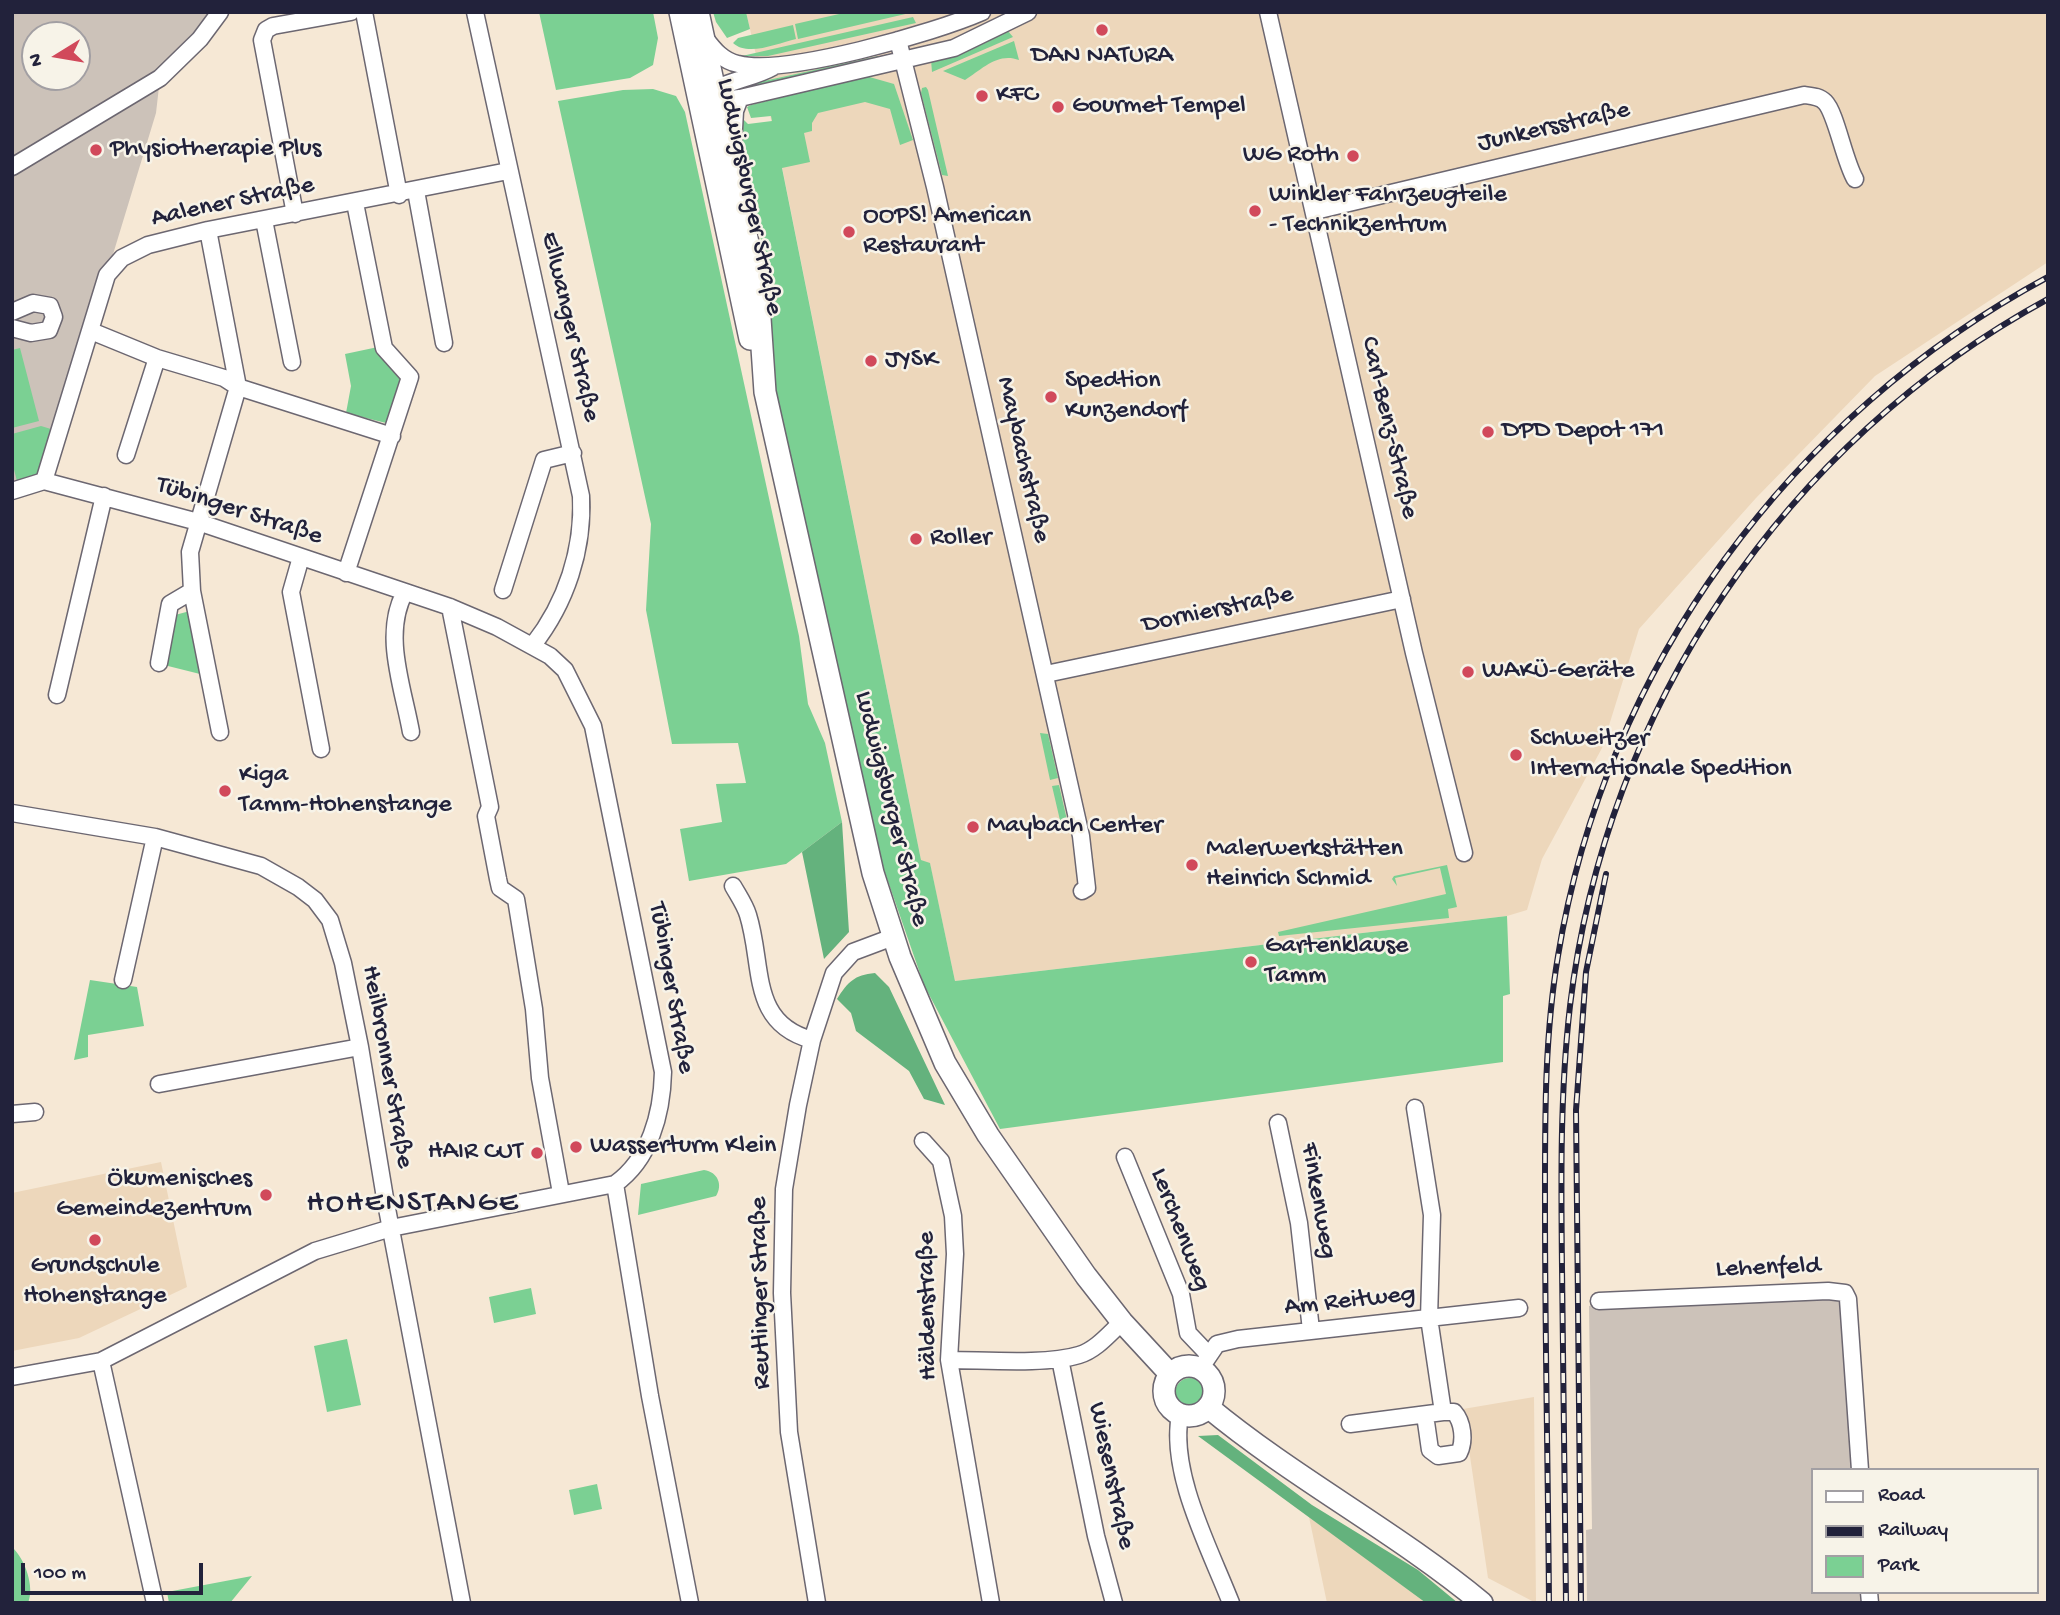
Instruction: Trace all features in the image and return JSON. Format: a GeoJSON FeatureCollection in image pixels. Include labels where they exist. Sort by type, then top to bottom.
{"type":"FeatureCollection","features":[{"type":"Feature","properties":{"kind":"main road","name":"Ludwigsburger Straße"},"geometry":{"type":"LineString","coordinates":[[680,12],[711,97],[734,176],[758,289],[765,392]]}},
{"type":"Feature","properties":{"kind":"main road","name":"Ludwigsburger Straße"},"geometry":{"type":"LineString","coordinates":[[698,12],[750,342],[765,392],[873,873],[893,937],[941,1055],[988,1135],[1040,1213],[1122,1322],[1170,1374]]}},
{"type":"Feature","properties":{"kind":"main road"},"geometry":{"type":"LineString","coordinates":[[1204,1362],[1213,1386],[1208,1407],[1190,1417],[1180,1415],[1165,1401],[1164,1387],[1170,1374],[1184,1366],[1204,1362]]}},
{"type":"Feature","properties":{"kind":"main road"},"geometry":{"type":"LineString","coordinates":[[1208,1407],[1280,1462],[1415,1550],[1482,1603]]}},
{"type":"Feature","properties":{"kind":"street"},"geometry":{"type":"LineString","coordinates":[[12,167],[160,78],[200,39],[220,12]]}},
{"type":"Feature","properties":{"kind":"street"},"geometry":{"type":"LineString","coordinates":[[295,214],[262,40],[265,30],[273,26],[351,12]]}},
{"type":"Feature","properties":{"kind":"street"},"geometry":{"type":"LineString","coordinates":[[364,12],[399,195]]}},
{"type":"Feature","properties":{"kind":"street","name":"Ellwanger Straße"},"geometry":{"type":"LineString","coordinates":[[475,12],[581,496],[583,529],[552,622],[533,645]]}},
{"type":"Feature","properties":{"kind":"street"},"geometry":{"type":"LineString","coordinates":[[704,37],[718,54],[736,64],[773,67],[898,40],[951,25],[982,12]]}},
{"type":"Feature","properties":{"kind":"street"},"geometry":{"type":"LineString","coordinates":[[711,97],[740,98],[904,61],[972,41],[1028,12]]}},
{"type":"Feature","properties":{"kind":"street","name":"Carl-Benz-Straße"},"geometry":{"type":"LineString","coordinates":[[1268,12],[1402,599],[1464,853]]}},
{"type":"Feature","properties":{"kind":"street","name":"Maybachstraße"},"geometry":{"type":"LineString","coordinates":[[898,40],[1046,674],[1081,836],[1087,888],[1082,891]]}},
{"type":"Feature","properties":{"kind":"street"},"geometry":{"type":"LineString","coordinates":[[711,97],[773,67]]}},
{"type":"Feature","properties":{"kind":"street","name":"Junkersstraße"},"geometry":{"type":"LineString","coordinates":[[1315,211],[1804,95],[1823,100],[1829,108],[1846,164],[1855,179]]}},
{"type":"Feature","properties":{"kind":"street"},"geometry":{"type":"LineString","coordinates":[[734,176],[733,138],[740,98]]}},
{"type":"Feature","properties":{"kind":"street","name":"Aalener Straße"},"geometry":{"type":"LineString","coordinates":[[44,481],[107,275],[122,258],[148,245],[208,230],[399,195],[508,171]]}},
{"type":"Feature","properties":{"kind":"street"},"geometry":{"type":"LineString","coordinates":[[416,191],[444,344]]}},
{"type":"Feature","properties":{"kind":"street"},"geometry":{"type":"LineString","coordinates":[[346,573],[410,377],[384,348],[355,203]]}},
{"type":"Feature","properties":{"kind":"street"},"geometry":{"type":"LineString","coordinates":[[264,220],[292,362]]}},
{"type":"Feature","properties":{"kind":"street"},"geometry":{"type":"LineString","coordinates":[[208,230],[238,387],[190,552],[192,592],[220,732]]}},
{"type":"Feature","properties":{"kind":"street"},"geometry":{"type":"LineString","coordinates":[[12,312],[33,303],[50,306],[54,317],[49,330],[31,333],[12,328]]}},
{"type":"Feature","properties":{"kind":"street"},"geometry":{"type":"LineString","coordinates":[[91,331],[157,358],[224,378],[238,387],[391,436]]}},
{"type":"Feature","properties":{"kind":"street"},"geometry":{"type":"LineString","coordinates":[[126,455],[157,358]]}},
{"type":"Feature","properties":{"kind":"street"},"geometry":{"type":"LineString","coordinates":[[503,590],[544,460],[573,453]]}},
{"type":"Feature","properties":{"kind":"street"},"geometry":{"type":"LineString","coordinates":[[12,491],[44,481]]}},
{"type":"Feature","properties":{"kind":"street","name":"Tübinger Straße"},"geometry":{"type":"LineString","coordinates":[[44,481],[198,522],[450,607],[533,645],[565,670],[593,726],[663,1072],[662,1104],[653,1132],[632,1169],[615,1184]]}},
{"type":"Feature","properties":{"kind":"street"},"geometry":{"type":"LineString","coordinates":[[57,695],[104,496]]}},
{"type":"Feature","properties":{"kind":"street"},"geometry":{"type":"LineString","coordinates":[[302,557],[291,593],[321,750]]}},
{"type":"Feature","properties":{"kind":"street"},"geometry":{"type":"LineString","coordinates":[[159,663],[170,604],[192,592]]}},
{"type":"Feature","properties":{"kind":"street"},"geometry":{"type":"LineString","coordinates":[[405,592],[396,609],[392,630],[411,732]]}},
{"type":"Feature","properties":{"kind":"street","name":"Dornierstraße"},"geometry":{"type":"LineString","coordinates":[[1046,674],[1402,599]]}},
{"type":"Feature","properties":{"kind":"street"},"geometry":{"type":"LineString","coordinates":[[450,607],[490,807],[486,816],[498,880],[500,888],[516,899],[534,1009],[540,1078],[561,1194]]}},
{"type":"Feature","properties":{"kind":"street","name":"Heilbronner Straße"},"geometry":{"type":"LineString","coordinates":[[12,813],[155,837],[261,866],[281,876],[315,900],[330,920],[343,963],[360,1047],[391,1228],[462,1603]]}},
{"type":"Feature","properties":{"kind":"street"},"geometry":{"type":"LineString","coordinates":[[123,980],[155,837]]}},
{"type":"Feature","properties":{"kind":"street"},"geometry":{"type":"LineString","coordinates":[[733,886],[748,913],[766,1002],[772,1016],[794,1035],[812,1040]]}},
{"type":"Feature","properties":{"kind":"street","name":"Reutlinger Straße"},"geometry":{"type":"LineString","coordinates":[[817,1603],[789,1432],[782,1293],[784,1189],[797,1105],[827,990],[842,961],[864,946],[893,937]]}},
{"type":"Feature","properties":{"kind":"street"},"geometry":{"type":"LineString","coordinates":[[159,1084],[360,1047]]}},
{"type":"Feature","properties":{"kind":"street"},"geometry":{"type":"LineString","coordinates":[[1415,1108],[1432,1215],[1429,1318],[1443,1412]]}},
{"type":"Feature","properties":{"kind":"street"},"geometry":{"type":"LineString","coordinates":[[12,1114],[35,1112]]}},
{"type":"Feature","properties":{"kind":"street","name":"Finkenweg"},"geometry":{"type":"LineString","coordinates":[[1278,1123],[1299,1223],[1311,1330]]}},
{"type":"Feature","properties":{"kind":"street","name":"Häldenstraße"},"geometry":{"type":"LineString","coordinates":[[923,1141],[941,1161],[953,1216],[955,1254],[949,1360],[991,1603]]}},
{"type":"Feature","properties":{"kind":"street","name":"Lerchenweg"},"geometry":{"type":"LineString","coordinates":[[1125,1157],[1181,1294],[1188,1333],[1204,1362]]}},
{"type":"Feature","properties":{"kind":"street"},"geometry":{"type":"LineString","coordinates":[[12,1377],[101,1361],[315,1251],[391,1228],[615,1184],[650,1396],[690,1603]]}},
{"type":"Feature","properties":{"kind":"street","name":"Lehenfeld"},"geometry":{"type":"LineString","coordinates":[[1599,1301],[1828,1291],[1845,1293],[1848,1299],[1860,1468]]}},
{"type":"Feature","properties":{"kind":"street","name":"Am Reitweg"},"geometry":{"type":"LineString","coordinates":[[1204,1362],[1217,1344],[1238,1339],[1519,1308]]}},
{"type":"Feature","properties":{"kind":"street"},"geometry":{"type":"LineString","coordinates":[[949,1360],[1060,1359],[1080,1355],[1093,1348],[1122,1322]]}},
{"type":"Feature","properties":{"kind":"street","name":"Wiesenstraße"},"geometry":{"type":"LineString","coordinates":[[1060,1359],[1096,1536],[1114,1603]]}},
{"type":"Feature","properties":{"kind":"street"},"geometry":{"type":"LineString","coordinates":[[101,1361],[155,1603]]}},
{"type":"Feature","properties":{"kind":"street"},"geometry":{"type":"LineString","coordinates":[[1350,1424],[1443,1412],[1454,1412],[1459,1418],[1464,1444],[1459,1453],[1438,1456],[1430,1450],[1424,1415]]}},
{"type":"Feature","properties":{"kind":"street"},"geometry":{"type":"LineString","coordinates":[[1180,1415],[1177,1430],[1185,1479],[1231,1603]]}},
{"type":"Feature","properties":{"kind":"shaded area"},"geometry":{"type":"Polygon","coordinates":[[[12,12],[220,12],[160,78],[156,113],[44,481],[12,491],[12,12]]]}},
{"type":"Feature","properties":{"kind":"shaded area"},"geometry":{"type":"Polygon","coordinates":[[[746,12],[2048,12],[2048,262],[1875,376],[1756,498],[1639,629],[1602,748],[1542,859],[1527,910],[1507,916],[955,981],[930,864],[921,860],[782,167],[746,12]]]}},
{"type":"Feature","properties":{"kind":"shaded area","name":"Grundschule Hohenstange"},"geometry":{"type":"Polygon","coordinates":[[[161,1162],[187,1287],[79,1338],[12,1351],[12,1193],[161,1162]]]}},
{"type":"Feature","properties":{"kind":"shaded area"},"geometry":{"type":"Polygon","coordinates":[[[1845,1293],[1857,1468],[1812,1468],[1812,1594],[1866,1594],[1866,1603],[1587,1603],[1586,1530],[1592,1529],[1589,1306],[1618,1300],[1845,1293]]]}},
{"type":"Feature","properties":{"kind":"shaded area"},"geometry":{"type":"Polygon","coordinates":[[[1534,1397],[1536,1603],[1488,1578],[1463,1409],[1534,1397]]]}},
{"type":"Feature","properties":{"kind":"shaded area"},"geometry":{"type":"Polygon","coordinates":[[[1309,1517],[1334,1535],[1426,1603],[1327,1603],[1309,1517]]]}},
{"type":"Feature","properties":{"kind":"green space"},"geometry":{"type":"Polygon","coordinates":[[[539,12],[653,12],[658,38],[653,65],[630,78],[556,90],[539,12]]]}},
{"type":"Feature","properties":{"kind":"green space"},"geometry":{"type":"Polygon","coordinates":[[[713,12],[746,12],[750,29],[727,38],[713,12]]]}},
{"type":"Feature","properties":{"kind":"green space"},"geometry":{"type":"Polygon","coordinates":[[[848,12],[914,12],[798,39],[795,24],[848,12]]]}},
{"type":"Feature","properties":{"kind":"green space"},"geometry":{"type":"Polygon","coordinates":[[[913,17],[916,23],[768,56],[742,56],[913,17]]]}},
{"type":"Feature","properties":{"kind":"green space"},"geometry":{"type":"Polygon","coordinates":[[[793,25],[796,39],[755,49],[739,47],[733,43],[738,38],[793,25]]]}},
{"type":"Feature","properties":{"kind":"green space"},"geometry":{"type":"Polygon","coordinates":[[[1008,31],[1013,37],[932,72],[931,60],[965,50],[1008,31]]]}},
{"type":"Feature","properties":{"kind":"green space"},"geometry":{"type":"Polygon","coordinates":[[[1014,41],[1019,60],[997,60],[965,80],[943,71],[1014,41]]]}},
{"type":"Feature","properties":{"kind":"green space"},"geometry":{"type":"Polygon","coordinates":[[[881,57],[742,91],[741,86],[881,57]]]}},
{"type":"Feature","properties":{"kind":"green space"},"geometry":{"type":"Polygon","coordinates":[[[866,76],[894,84],[913,140],[900,145],[890,109],[865,102],[818,113],[812,123],[812,131],[804,133],[810,162],[782,168],[921,860],[930,863],[955,981],[1507,916],[1510,994],[1503,996],[1503,1062],[1000,1129],[924,985],[882,864],[787,453],[763,327],[763,249],[737,126],[741,117],[748,124],[772,121],[771,116],[751,118],[747,107],[751,105],[866,76]]]}},
{"type":"Feature","properties":{"kind":"green space"},"geometry":{"type":"Polygon","coordinates":[[[926,87],[948,176],[942,175],[921,93],[922,88],[926,87]]]}},
{"type":"Feature","properties":{"kind":"green space"},"geometry":{"type":"Polygon","coordinates":[[[653,89],[676,96],[685,112],[799,636],[808,704],[825,743],[842,822],[786,864],[689,881],[680,829],[722,822],[716,784],[746,783],[738,743],[672,744],[646,610],[651,524],[558,101],[623,90],[653,89]]]}},
{"type":"Feature","properties":{"kind":"green space"},"geometry":{"type":"Polygon","coordinates":[[[378,347],[404,376],[390,424],[346,413],[351,386],[345,354],[378,347]]]}},
{"type":"Feature","properties":{"kind":"green space"},"geometry":{"type":"Polygon","coordinates":[[[20,348],[39,421],[12,428],[12,350],[20,348]]]}},
{"type":"Feature","properties":{"kind":"green space"},"geometry":{"type":"Polygon","coordinates":[[[41,426],[51,429],[37,474],[17,481],[12,462],[12,434],[41,426]]]}},
{"type":"Feature","properties":{"kind":"green space"},"geometry":{"type":"Polygon","coordinates":[[[190,611],[200,674],[164,665],[175,615],[190,611]]]}},
{"type":"Feature","properties":{"kind":"green space"},"geometry":{"type":"Polygon","coordinates":[[[1040,733],[1048,734],[1058,778],[1050,780],[1040,733]]]}},
{"type":"Feature","properties":{"kind":"green space"},"geometry":{"type":"Polygon","coordinates":[[[1059,785],[1067,820],[1071,823],[1062,829],[1052,786],[1059,785]]]}},
{"type":"Feature","properties":{"kind":"green space"},"geometry":{"type":"Polygon","coordinates":[[[842,822],[849,932],[824,959],[802,852],[842,822]]]}},
{"type":"Feature","properties":{"kind":"green space"},"geometry":{"type":"Polygon","coordinates":[[[1447,865],[1457,907],[1448,909],[1449,918],[1279,936],[1278,932],[1446,894],[1440,868],[1395,878],[1397,886],[1392,879],[1394,876],[1447,865]]]}},
{"type":"Feature","properties":{"kind":"green space"},"geometry":{"type":"Polygon","coordinates":[[[875,973],[889,987],[945,1105],[924,1099],[909,1071],[856,1031],[851,1013],[837,999],[852,980],[875,973]]]}},
{"type":"Feature","properties":{"kind":"green space"},"geometry":{"type":"Polygon","coordinates":[[[90,980],[137,987],[144,1026],[88,1035],[88,1057],[74,1060],[90,980]]]}},
{"type":"Feature","properties":{"kind":"green space"},"geometry":{"type":"Polygon","coordinates":[[[704,1170],[713,1173],[718,1180],[716,1196],[638,1215],[641,1184],[704,1170]]]}},
{"type":"Feature","properties":{"kind":"green space"},"geometry":{"type":"Polygon","coordinates":[[[531,1288],[536,1314],[494,1323],[489,1297],[531,1288]]]}},
{"type":"Feature","properties":{"kind":"green space"},"geometry":{"type":"Polygon","coordinates":[[[347,1339],[361,1405],[327,1412],[314,1346],[347,1339]]]}},
{"type":"Feature","properties":{"kind":"green space"},"geometry":{"type":"Polygon","coordinates":[[[1190,1378],[1196,1379],[1204,1387],[1204,1399],[1196,1407],[1190,1408],[1184,1407],[1176,1399],[1175,1393],[1176,1387],[1184,1379],[1190,1378]]]}},
{"type":"Feature","properties":{"kind":"green space"},"geometry":{"type":"Polygon","coordinates":[[[1218,1435],[1312,1505],[1418,1570],[1458,1603],[1426,1603],[1198,1436],[1218,1435]]]}},
{"type":"Feature","properties":{"kind":"green space"},"geometry":{"type":"Polygon","coordinates":[[[597,1484],[602,1509],[574,1515],[569,1490],[597,1484]]]}},
{"type":"Feature","properties":{"kind":"green space"},"geometry":{"type":"Polygon","coordinates":[[[12,1547],[28,1574],[28,1603],[12,1603],[12,1547]]]}},
{"type":"Feature","properties":{"kind":"green space"},"geometry":{"type":"Polygon","coordinates":[[[252,1576],[230,1603],[169,1603],[167,1592],[252,1576]]]}},
{"type":"Feature","properties":{"kind":"railway"},"geometry":{"type":"LineString","coordinates":[[1549,1603],[1545,1176],[1550,1019],[1558,956],[1582,850],[1618,747],[1666,651],[1724,560],[1792,476],[1870,401],[1955,334],[2048,277]]}},
{"type":"Feature","properties":{"kind":"railway"},"geometry":{"type":"LineString","coordinates":[[1566,1603],[1561,1202],[1564,1071],[1570,1006],[1590,896],[1622,790],[1667,689],[1724,595],[1790,507],[1867,428],[1953,358],[2048,299]]}},
{"type":"Feature","properties":{"kind":"railway"},"geometry":{"type":"LineString","coordinates":[[1581,1603],[1576,1110],[1586,972],[1606,874]]}},
{"type":"Feature","properties":{"kind":"place","name":"DAN NATURA"},"geometry":{"type":"Point","coordinates":[1102,30]}},
{"type":"Feature","properties":{"kind":"place","name":"KFC"},"geometry":{"type":"Point","coordinates":[982,96]}},
{"type":"Feature","properties":{"kind":"place","name":"Gourmet Tempel"},"geometry":{"type":"Point","coordinates":[1058,107]}},
{"type":"Feature","properties":{"kind":"place","name":"Physiotherapie Plus"},"geometry":{"type":"Point","coordinates":[96,150]}},
{"type":"Feature","properties":{"kind":"place","name":"WG Roth"},"geometry":{"type":"Point","coordinates":[1353,156]}},
{"type":"Feature","properties":{"kind":"place","name":"Winkler Fahrzeugteile - Technikzentrum"},"geometry":{"type":"Point","coordinates":[1255,211]}},
{"type":"Feature","properties":{"kind":"place","name":"OOPS! American Restaurant"},"geometry":{"type":"Point","coordinates":[849,232]}},
{"type":"Feature","properties":{"kind":"place","name":"JYSK"},"geometry":{"type":"Point","coordinates":[871,361]}},
{"type":"Feature","properties":{"kind":"place","name":"Spedtion Kunzendorf"},"geometry":{"type":"Point","coordinates":[1051,397]}},
{"type":"Feature","properties":{"kind":"place","name":"DPD Depot 171"},"geometry":{"type":"Point","coordinates":[1488,432]}},
{"type":"Feature","properties":{"kind":"place","name":"Roller"},"geometry":{"type":"Point","coordinates":[916,539]}},
{"type":"Feature","properties":{"kind":"place","name":"WAKÜ-Geräte"},"geometry":{"type":"Point","coordinates":[1468,672]}},
{"type":"Feature","properties":{"kind":"place","name":"Schweitzer Internationale Spedition"},"geometry":{"type":"Point","coordinates":[1516,755]}},
{"type":"Feature","properties":{"kind":"place","name":"Kiga Tamm-Hohenstange"},"geometry":{"type":"Point","coordinates":[225,791]}},
{"type":"Feature","properties":{"kind":"place","name":"Maybach Center"},"geometry":{"type":"Point","coordinates":[973,827]}},
{"type":"Feature","properties":{"kind":"place","name":"Malerwerkstätten Heinrich Schmid"},"geometry":{"type":"Point","coordinates":[1192,865]}},
{"type":"Feature","properties":{"kind":"place","name":"Gartenklause Tamm"},"geometry":{"type":"Point","coordinates":[1251,962]}},
{"type":"Feature","properties":{"kind":"place","name":"Wasserturm Klein"},"geometry":{"type":"Point","coordinates":[576,1147]}},
{"type":"Feature","properties":{"kind":"place","name":"HAIR CUT"},"geometry":{"type":"Point","coordinates":[537,1153]}},
{"type":"Feature","properties":{"kind":"place","name":"Ökumenisches Gemeindezentrum"},"geometry":{"type":"Point","coordinates":[266,1195]}},
{"type":"Feature","properties":{"kind":"place","name":"Grundschule Hohenstange"},"geometry":{"type":"Point","coordinates":[95,1240]}},
{"type":"Feature","properties":{"kind":"district","name":"HOHENSTANGE"},"geometry":{"type":"Point","coordinates":[413,1205]}}]}
